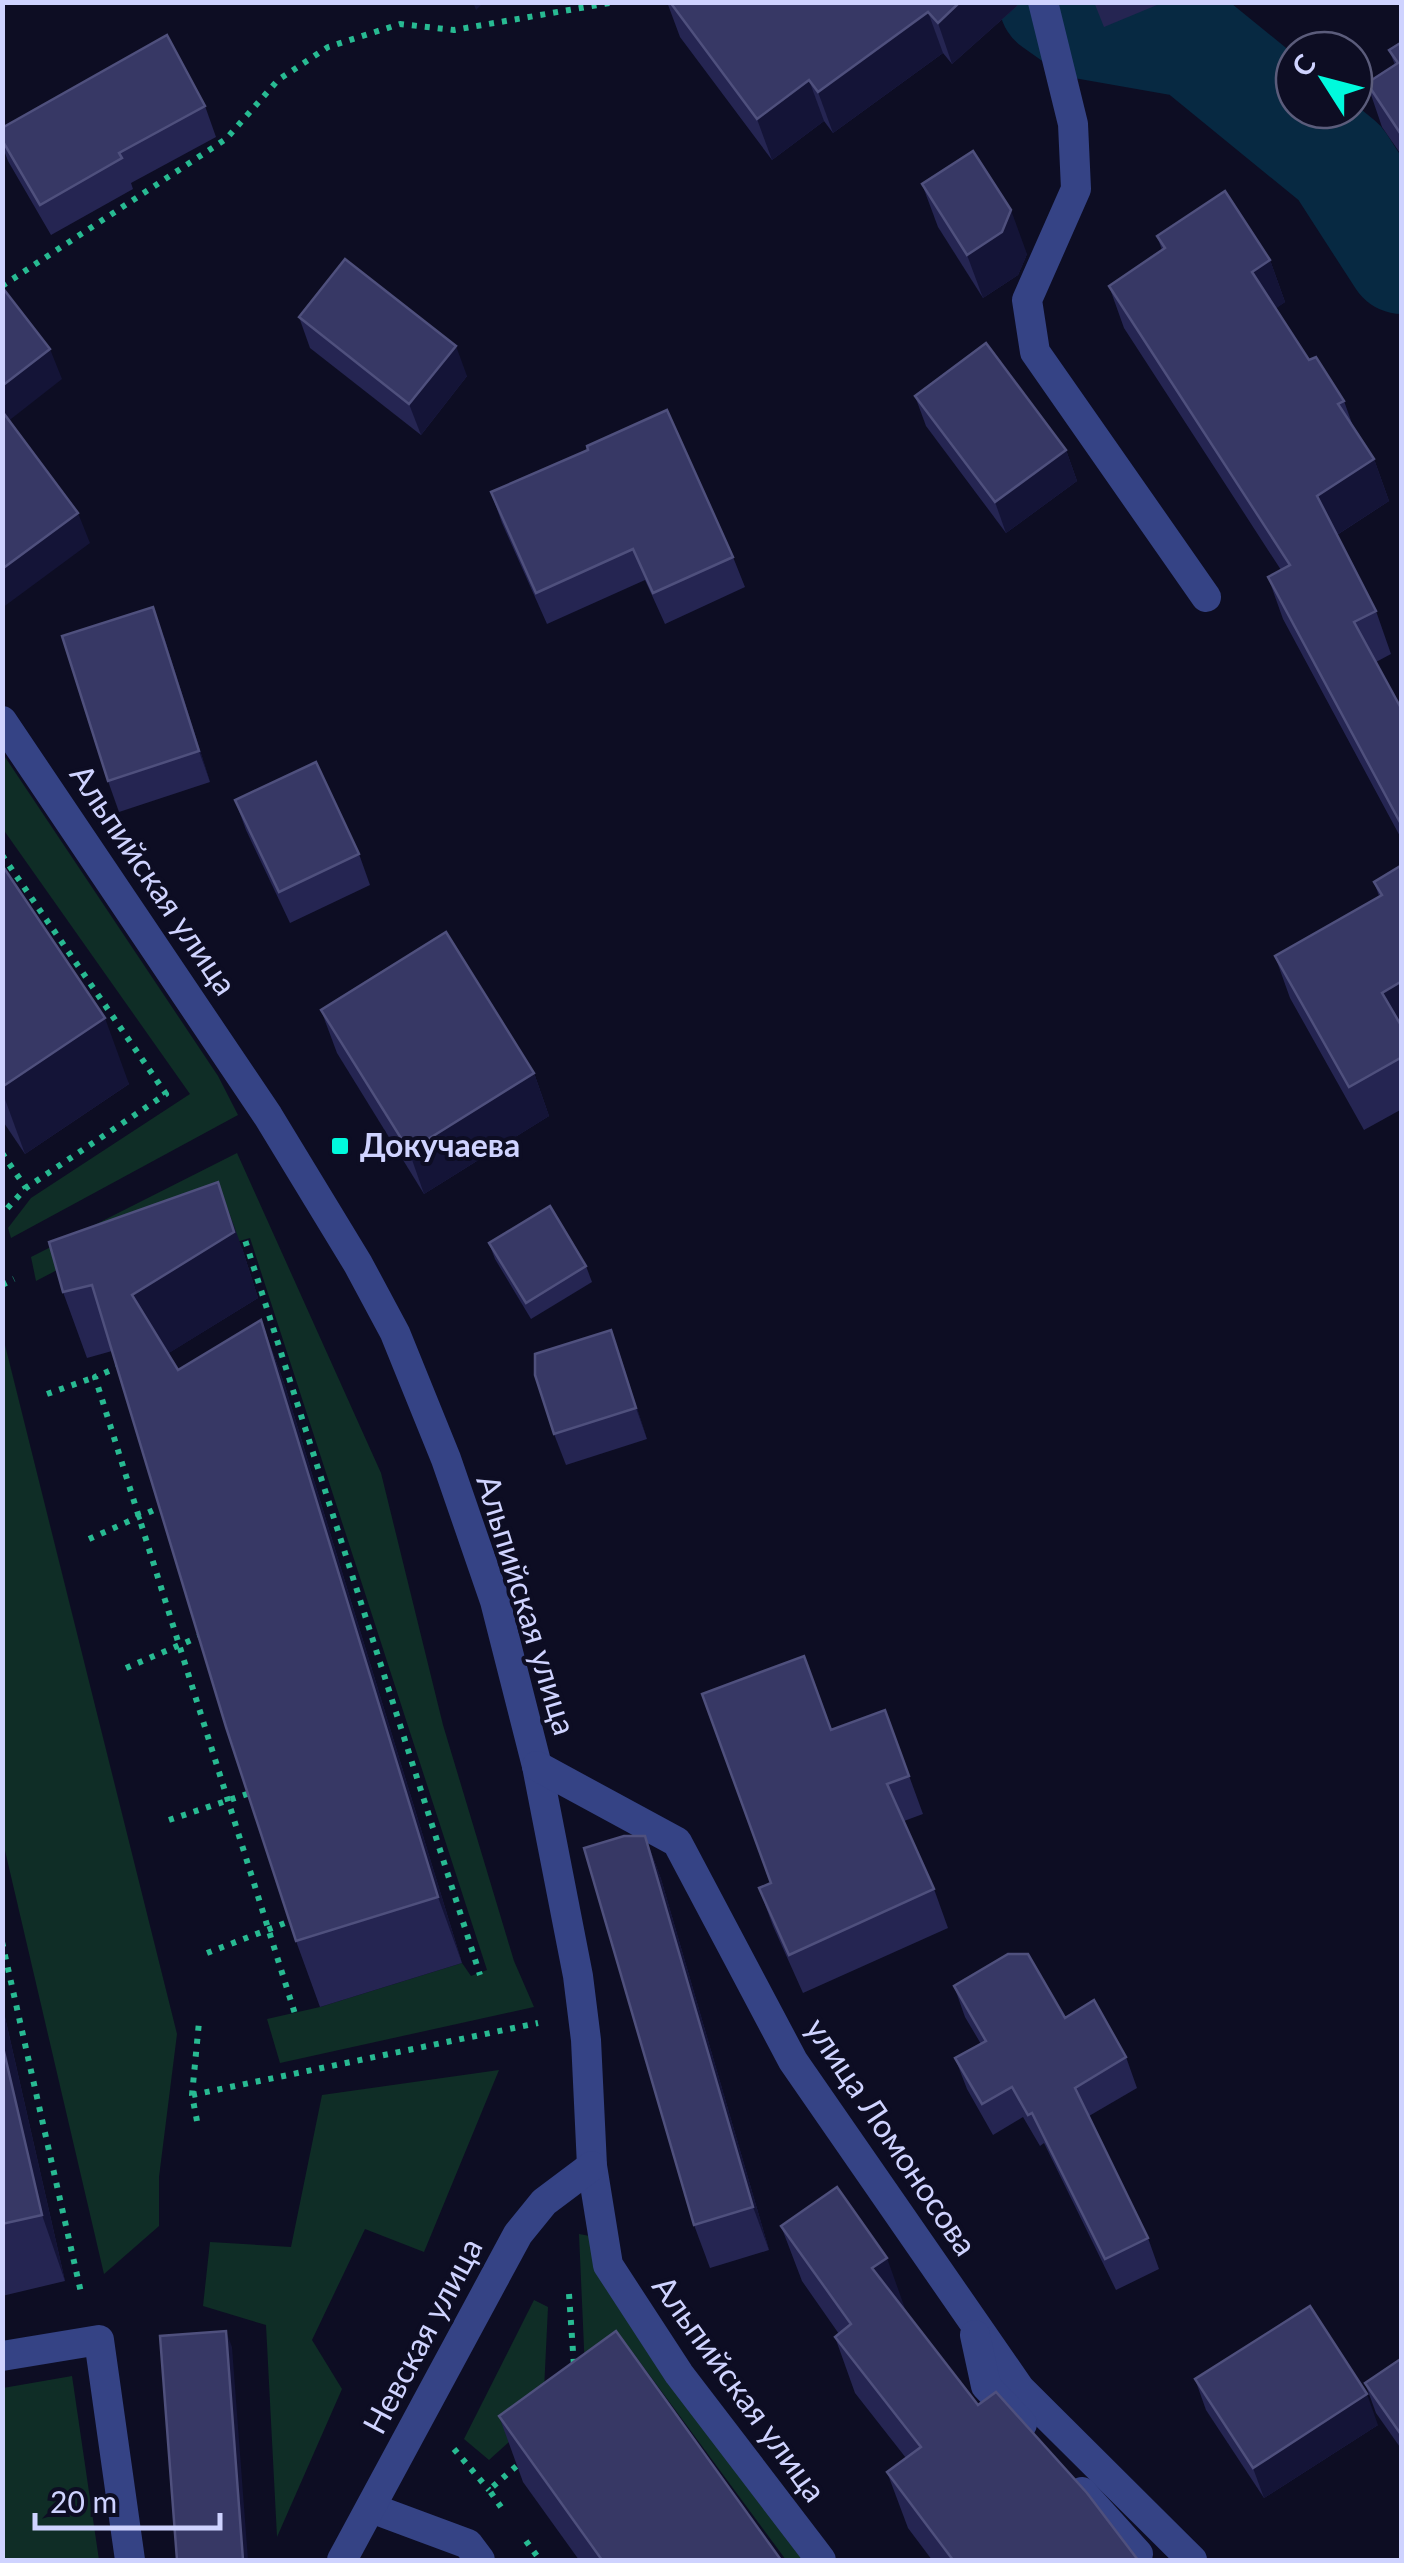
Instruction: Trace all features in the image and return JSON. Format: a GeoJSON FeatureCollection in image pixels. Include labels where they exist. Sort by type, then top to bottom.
{"type":"FeatureCollection","features":[{"type":"Feature","properties":{"kind":"street"},"geometry":{"type":"LineString","coordinates":[[1043,2],[1074,124],[1076,189],[1027,300],[1035,352],[1206,598]]}},
{"type":"Feature","properties":{"kind":"street","name":"Альпийская улица"},"geometry":{"type":"LineString","coordinates":[[2,720],[268,1116],[358,1264],[394,1332],[446,1459],[494,1602],[537,1766],[578,1976],[586,2040],[592,2166],[608,2264],[679,2374],[821,2560]]}},
{"type":"Feature","properties":{"kind":"street","name":"улица Ломоносова"},"geometry":{"type":"LineString","coordinates":[[537,1766],[677,1842],[793,2061],[1020,2389],[1192,2560]]}},
{"type":"Feature","properties":{"kind":"street","name":"Невская улица"},"geometry":{"type":"LineString","coordinates":[[342,2560],[518,2234],[544,2202],[592,2166]]}},
{"type":"Feature","properties":{"kind":"street"},"geometry":{"type":"LineString","coordinates":[[970,2318],[986,2386],[1138,2554]]}},
{"type":"Feature","properties":{"kind":"street"},"geometry":{"type":"LineString","coordinates":[[2,2356],[98,2340],[130,2560]]}},
{"type":"Feature","properties":{"kind":"street"},"geometry":{"type":"LineString","coordinates":[[370,2508],[468,2544],[480,2560]]}},
{"type":"Feature","properties":{"kind":"path"},"geometry":{"type":"LineString","coordinates":[[2,286],[226,140],[278,80],[328,47],[400,24],[454,30],[615,2]]}},
{"type":"Feature","properties":{"kind":"path"},"geometry":{"type":"LineString","coordinates":[[2,855],[166,1094],[26,1188],[2,1214]]}},
{"type":"Feature","properties":{"kind":"path"},"geometry":{"type":"LineString","coordinates":[[2,1153],[26,1188]]}},
{"type":"Feature","properties":{"kind":"path"},"geometry":{"type":"LineString","coordinates":[[228,1246],[245,1240],[480,1975]]}},
{"type":"Feature","properties":{"kind":"path"},"geometry":{"type":"LineString","coordinates":[[2,1284],[14,1279]]}},
{"type":"Feature","properties":{"kind":"path"},"geometry":{"type":"LineString","coordinates":[[47,1394],[121,1366]]}},
{"type":"Feature","properties":{"kind":"path"},"geometry":{"type":"LineString","coordinates":[[95,1376],[294,2014]]}},
{"type":"Feature","properties":{"kind":"path"},"geometry":{"type":"LineString","coordinates":[[89,1539],[163,1506]]}},
{"type":"Feature","properties":{"kind":"path"},"geometry":{"type":"LineString","coordinates":[[126,1668],[202,1635]]}},
{"type":"Feature","properties":{"kind":"path"},"geometry":{"type":"LineString","coordinates":[[170,1820],[250,1792]]}},
{"type":"Feature","properties":{"kind":"path"},"geometry":{"type":"LineString","coordinates":[[208,1953],[293,1920]]}},
{"type":"Feature","properties":{"kind":"path"},"geometry":{"type":"LineString","coordinates":[[2,1942],[82,2297]]}},
{"type":"Feature","properties":{"kind":"path"},"geometry":{"type":"LineString","coordinates":[[192,2095],[554,2019]]}},
{"type":"Feature","properties":{"kind":"path"},"geometry":{"type":"LineString","coordinates":[[197,2121],[192,2095],[199,2022]]}},
{"type":"Feature","properties":{"kind":"path"},"geometry":{"type":"LineString","coordinates":[[568,2278],[574,2376]]}},
{"type":"Feature","properties":{"kind":"path"},"geometry":{"type":"LineString","coordinates":[[442,2436],[510,2518]]}},
{"type":"Feature","properties":{"kind":"path"},"geometry":{"type":"LineString","coordinates":[[489,2490],[533,2452]]}},
{"type":"Feature","properties":{"kind":"path"},"geometry":{"type":"LineString","coordinates":[[520,2532],[540,2560]]}},
{"type":"Feature","properties":{"kind":"green space"},"geometry":{"type":"Polygon","coordinates":[[[3,754],[218,1076],[238,1115],[11,1238],[8,1228],[31,1198],[190,1094],[3,829],[3,754]]]}},
{"type":"Feature","properties":{"kind":"green space"},"geometry":{"type":"Polygon","coordinates":[[[237,1153],[381,1473],[443,1725],[514,1961],[534,2007],[280,2063],[267,2019],[320,2007],[462,1963],[471,1976],[487,1970],[250,1238],[100,1281],[84,1256],[36,1281],[31,1257],[237,1153]]]}},
{"type":"Feature","properties":{"kind":"green space"},"geometry":{"type":"Polygon","coordinates":[[[2,1333],[177,2034],[159,2177],[159,2226],[104,2274],[3,1842],[2,1333]]]}},
{"type":"Feature","properties":{"kind":"green space"},"geometry":{"type":"Polygon","coordinates":[[[499,2070],[424,2252],[365,2229],[312,2340],[342,2389],[277,2537],[266,2325],[203,2306],[210,2242],[291,2247],[322,2095],[499,2070]]]}},
{"type":"Feature","properties":{"kind":"green space"},"geometry":{"type":"Polygon","coordinates":[[[579,2234],[590,2236],[807,2560],[786,2560],[634,2354],[586,2393],[579,2234]]]}},
{"type":"Feature","properties":{"kind":"green space"},"geometry":{"type":"Polygon","coordinates":[[[534,2300],[548,2307],[543,2411],[489,2460],[464,2439],[534,2300]]]}},
{"type":"Feature","properties":{"kind":"green space"},"geometry":{"type":"Polygon","coordinates":[[[72,2376],[99,2560],[3,2560],[3,2388],[72,2376]]]}},
{"type":"Feature","properties":{"kind":"building"},"geometry":{"type":"Polygon","coordinates":[[[670,2],[960,2],[938,23],[928,12],[818,92],[809,80],[757,119],[670,2]]]}},
{"type":"Feature","properties":{"kind":"building"},"geometry":{"type":"Polygon","coordinates":[[[167,35],[205,106],[119,153],[122,158],[40,205],[2,140],[2,128],[167,35]]]}},
{"type":"Feature","properties":{"kind":"building"},"geometry":{"type":"Polygon","coordinates":[[[1402,42],[1402,136],[1374,94],[1374,78],[1398,63],[1389,50],[1402,42]]]}},
{"type":"Feature","properties":{"kind":"building"},"geometry":{"type":"Polygon","coordinates":[[[973,151],[1011,210],[1002,232],[967,255],[922,184],[973,151]]]}},
{"type":"Feature","properties":{"kind":"building"},"geometry":{"type":"Polygon","coordinates":[[[1225,191],[1270,260],[1252,272],[1309,360],[1316,357],[1344,401],[1338,404],[1374,459],[1317,496],[1376,611],[1354,622],[1402,710],[1402,826],[1268,577],[1290,565],[1109,286],[1165,248],[1157,236],[1225,191]]]}},
{"type":"Feature","properties":{"kind":"building"},"geometry":{"type":"Polygon","coordinates":[[[345,259],[456,346],[409,404],[299,317],[345,259]]]}},
{"type":"Feature","properties":{"kind":"building"},"geometry":{"type":"Polygon","coordinates":[[[2,287],[50,349],[2,386],[2,287]]]}},
{"type":"Feature","properties":{"kind":"building"},"geometry":{"type":"Polygon","coordinates":[[[986,343],[1066,450],[995,502],[915,396],[986,343]]]}},
{"type":"Feature","properties":{"kind":"building"},"geometry":{"type":"Polygon","coordinates":[[[667,410],[733,557],[653,593],[633,549],[536,593],[491,492],[667,410]]]}},
{"type":"Feature","properties":{"kind":"building"},"geometry":{"type":"Polygon","coordinates":[[[2,411],[78,513],[2,569],[2,411]]]}},
{"type":"Feature","properties":{"kind":"building"},"geometry":{"type":"Polygon","coordinates":[[[153,607],[199,751],[108,781],[62,636],[153,607]]]}},
{"type":"Feature","properties":{"kind":"building"},"geometry":{"type":"Polygon","coordinates":[[[316,762],[359,854],[279,892],[235,800],[316,762]]]}},
{"type":"Feature","properties":{"kind":"building"},"geometry":{"type":"Polygon","coordinates":[[[2,865],[105,1018],[2,1087],[2,865]]]}},
{"type":"Feature","properties":{"kind":"building"},"geometry":{"type":"Polygon","coordinates":[[[1402,865],[1402,981],[1382,993],[1402,1027],[1402,1057],[1349,1087],[1275,956],[1382,895],[1374,882],[1402,865]]]}},
{"type":"Feature","properties":{"kind":"building"},"geometry":{"type":"Polygon","coordinates":[[[446,932],[534,1073],[409,1151],[321,1010],[446,932]]]}},
{"type":"Feature","properties":{"kind":"building"},"geometry":{"type":"Polygon","coordinates":[[[218,1182],[234,1232],[132,1295],[178,1370],[261,1320],[438,1897],[296,1941],[226,1727],[92,1285],[63,1292],[49,1242],[218,1182]]]}},
{"type":"Feature","properties":{"kind":"building"},"geometry":{"type":"Polygon","coordinates":[[[550,1206],[586,1266],[526,1303],[489,1243],[550,1206]]]}},
{"type":"Feature","properties":{"kind":"building"},"geometry":{"type":"Polygon","coordinates":[[[611,1330],[636,1408],[554,1434],[535,1375],[535,1354],[611,1330]]]}},
{"type":"Feature","properties":{"kind":"building"},"geometry":{"type":"Polygon","coordinates":[[[804,1656],[831,1730],[885,1710],[909,1776],[887,1784],[934,1889],[789,1955],[759,1888],[771,1883],[702,1694],[804,1656]]]}},
{"type":"Feature","properties":{"kind":"building"},"geometry":{"type":"Polygon","coordinates":[[[624,1836],[645,1836],[753,2207],[694,2225],[584,1848],[624,1836]]]}},
{"type":"Feature","properties":{"kind":"building"},"geometry":{"type":"Polygon","coordinates":[[[1008,1954],[1028,1954],[1065,2018],[1094,2000],[1126,2057],[1075,2088],[1148,2238],[1105,2259],[1032,2113],[1028,2115],[1012,2087],[982,2104],[955,2058],[986,2041],[954,1986],[1008,1954]]]}},
{"type":"Feature","properties":{"kind":"building"},"geometry":{"type":"Polygon","coordinates":[[[2,2043],[42,2215],[2,2224],[2,2043]]]}},
{"type":"Feature","properties":{"kind":"building"},"geometry":{"type":"Polygon","coordinates":[[[837,2187],[887,2258],[872,2268],[978,2405],[996,2392],[1087,2493],[1138,2560],[953,2560],[887,2472],[921,2447],[835,2337],[851,2324],[781,2226],[837,2187]]]}},
{"type":"Feature","properties":{"kind":"building"},"geometry":{"type":"Polygon","coordinates":[[[1310,2306],[1367,2394],[1253,2468],[1195,2379],[1310,2306]]]}},
{"type":"Feature","properties":{"kind":"building"},"geometry":{"type":"Polygon","coordinates":[[[226,2331],[243,2560],[177,2560],[160,2336],[226,2331]]]}},
{"type":"Feature","properties":{"kind":"building"},"geometry":{"type":"Polygon","coordinates":[[[616,2331],[781,2560],[602,2560],[499,2416],[616,2331]]]}},
{"type":"Feature","properties":{"kind":"building"},"geometry":{"type":"Polygon","coordinates":[[[1402,2358],[1402,2436],[1365,2383],[1402,2358]]]}},
{"type":"Feature","properties":{"kind":"waterway"},"geometry":{"type":"LineString","coordinates":[[1054,2],[1085,24],[1193,43],[1340,163],[1402,259]]}},
{"type":"Feature","properties":{"kind":"place","name":"Докучаева"},"geometry":{"type":"Point","coordinates":[340,1146]}}]}
